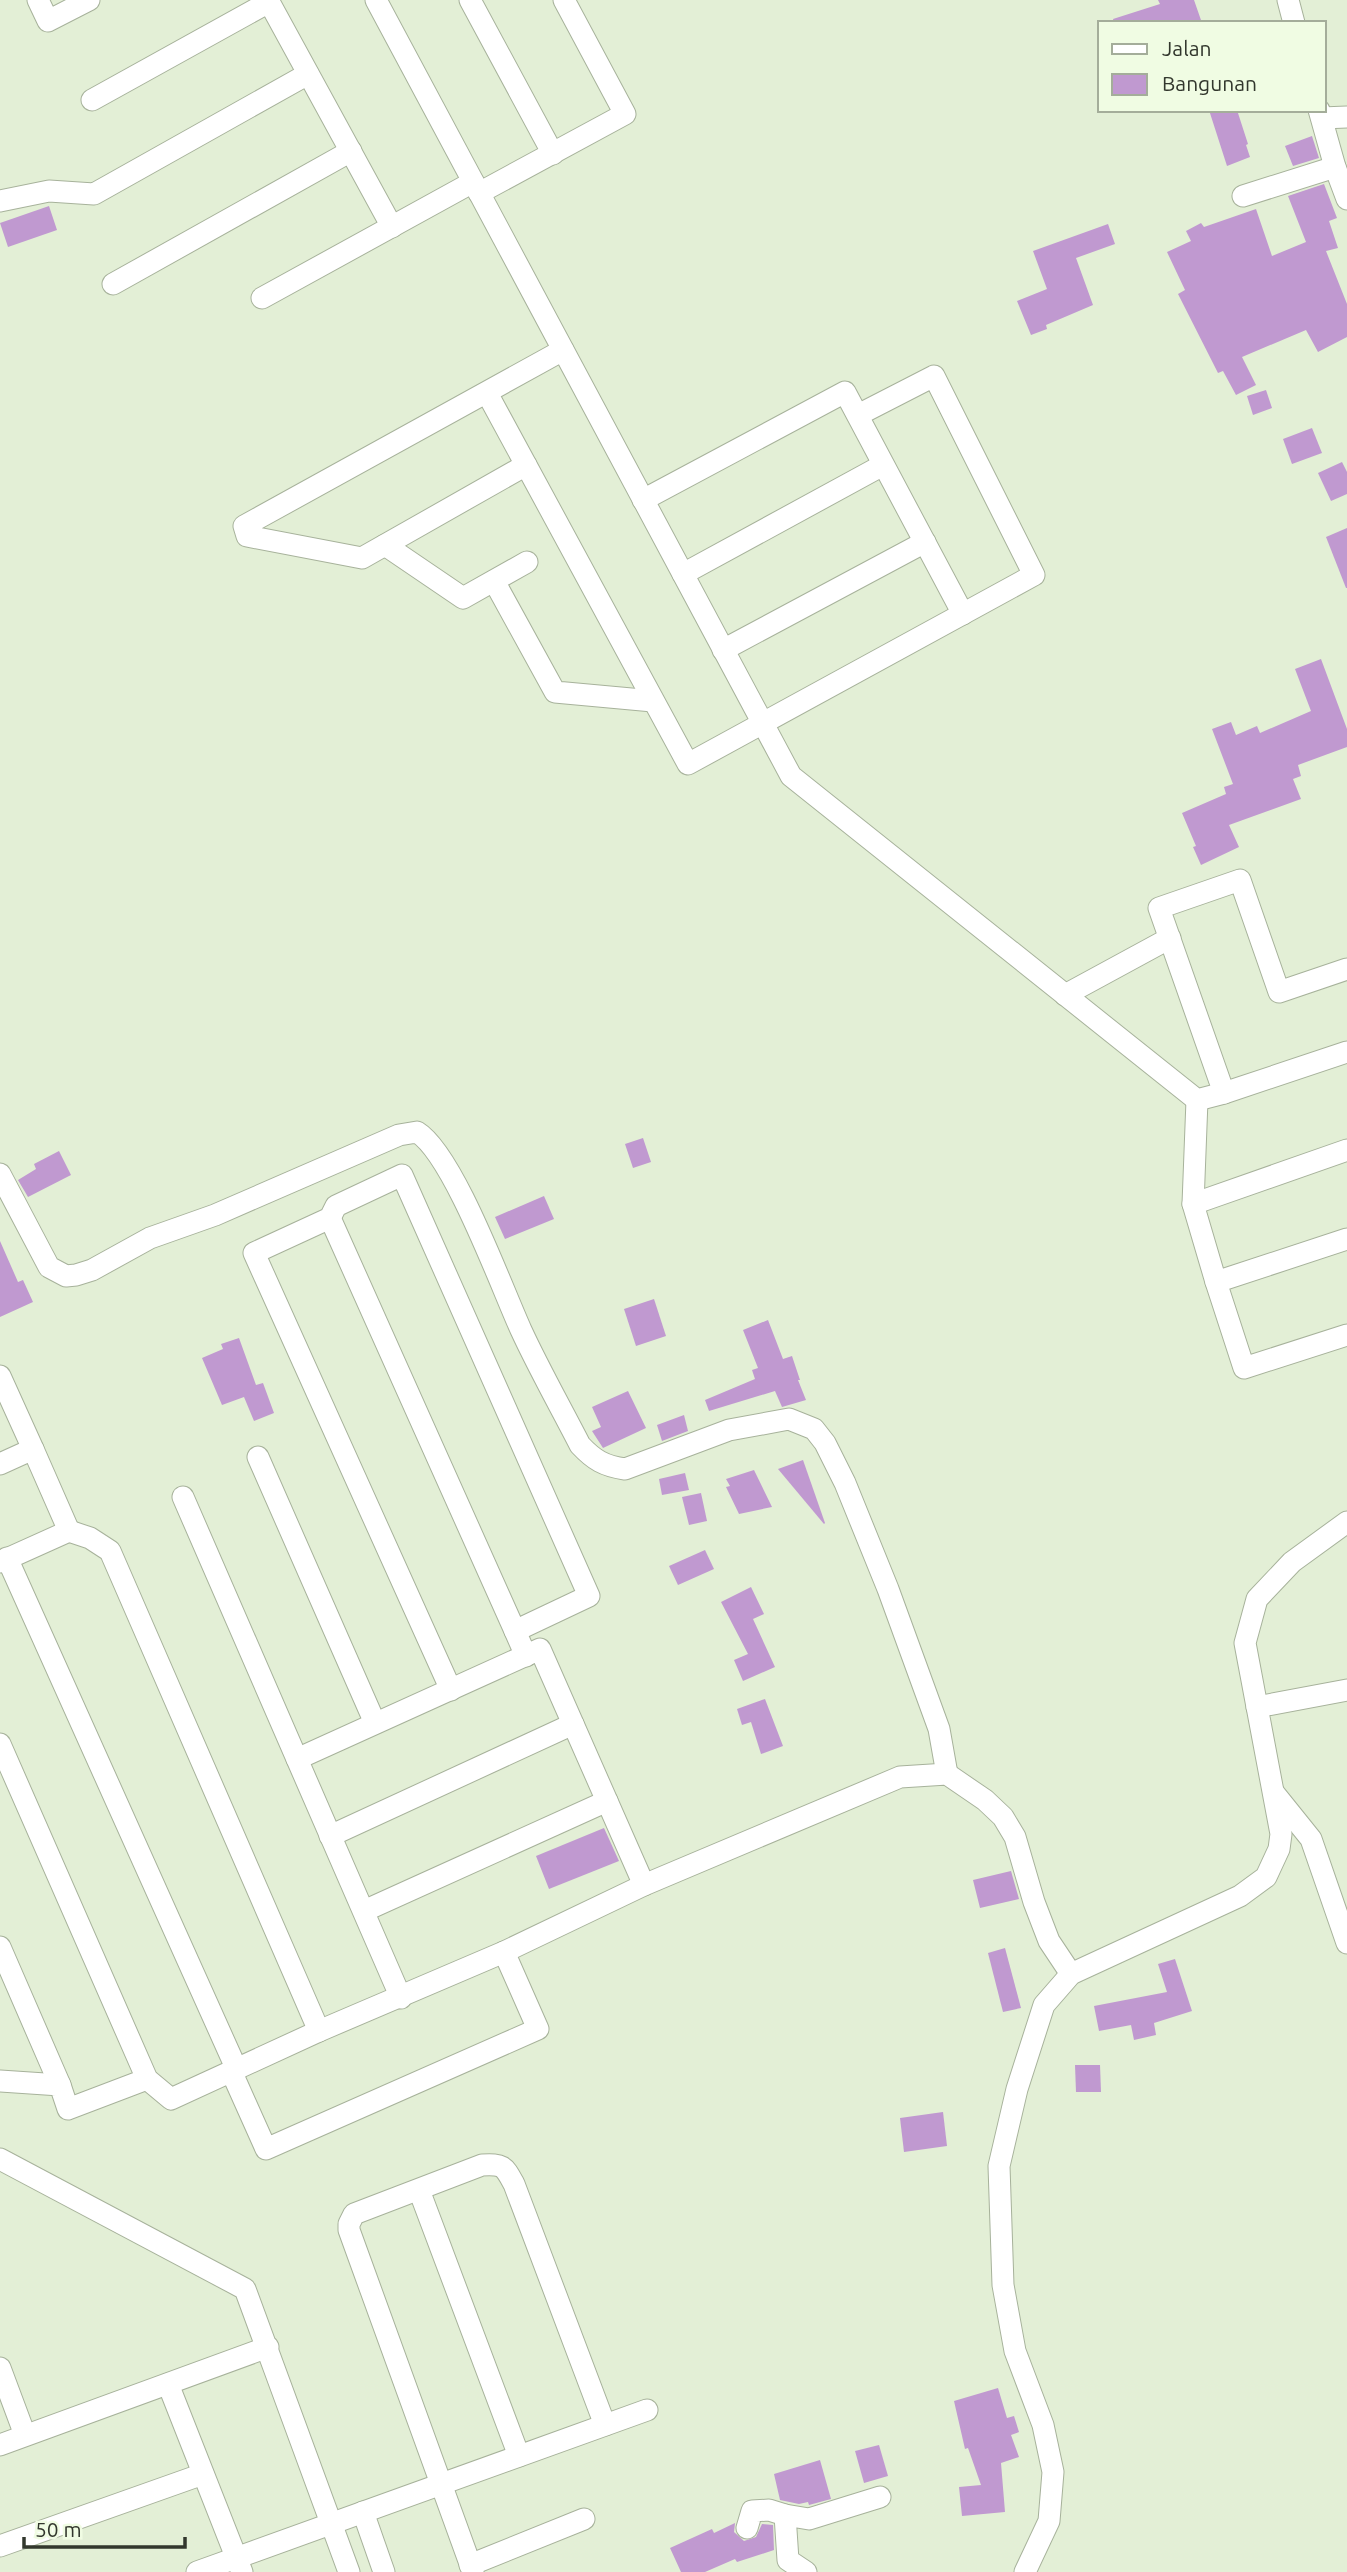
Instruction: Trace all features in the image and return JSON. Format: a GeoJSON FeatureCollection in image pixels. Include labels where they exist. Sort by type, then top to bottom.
{"type":"FeatureCollection","features":[{"type":"Feature","properties":{"kind":"street"},"geometry":{"type":"LineString","coordinates":[[38,0],[48,21],[89,0]]}},
{"type":"Feature","properties":{"kind":"street"},"geometry":{"type":"LineString","coordinates":[[376,0],[791,776],[1197,1100]]}},
{"type":"Feature","properties":{"kind":"street"},"geometry":{"type":"LineString","coordinates":[[470,0],[552,153]]}},
{"type":"Feature","properties":{"kind":"street"},"geometry":{"type":"LineString","coordinates":[[262,298],[392,227],[552,153],[625,114],[564,0]]}},
{"type":"Feature","properties":{"kind":"street"},"geometry":{"type":"LineString","coordinates":[[1288,0],[1293,21]]}},
{"type":"Feature","properties":{"kind":"street"},"geometry":{"type":"LineString","coordinates":[[92,100],[268,1],[392,227]]}},
{"type":"Feature","properties":{"kind":"street"},"geometry":{"type":"LineString","coordinates":[[0,201],[49,191],[94,194],[308,74]]}},
{"type":"Feature","properties":{"kind":"street"},"geometry":{"type":"LineString","coordinates":[[1347,117],[1321,114],[1335,167],[1347,199]]}},
{"type":"Feature","properties":{"kind":"street"},"geometry":{"type":"LineString","coordinates":[[113,284],[351,151]]}},
{"type":"Feature","properties":{"kind":"street"},"geometry":{"type":"LineString","coordinates":[[1243,196],[1335,167]]}},
{"type":"Feature","properties":{"kind":"street"},"geometry":{"type":"LineString","coordinates":[[526,465],[362,558],[247,536],[244,526],[563,351]]}},
{"type":"Feature","properties":{"kind":"street"},"geometry":{"type":"LineString","coordinates":[[487,393],[688,764],[1034,575],[934,376],[858,415]]}},
{"type":"Feature","properties":{"kind":"street"},"geometry":{"type":"LineString","coordinates":[[643,500],[845,392],[963,614]]}},
{"type":"Feature","properties":{"kind":"street"},"geometry":{"type":"LineString","coordinates":[[683,574],[883,465]]}},
{"type":"Feature","properties":{"kind":"street"},"geometry":{"type":"LineString","coordinates":[[723,650],[925,542]]}},
{"type":"Feature","properties":{"kind":"street"},"geometry":{"type":"LineString","coordinates":[[385,545],[463,598],[527,562]]}},
{"type":"Feature","properties":{"kind":"street"},"geometry":{"type":"LineString","coordinates":[[494,581],[555,692],[653,701]]}},
{"type":"Feature","properties":{"kind":"street"},"geometry":{"type":"LineString","coordinates":[[1224,1093],[1159,908],[1240,880],[1279,992],[1347,969]]}},
{"type":"Feature","properties":{"kind":"street"},"geometry":{"type":"LineString","coordinates":[[1065,995],[1170,938]]}},
{"type":"Feature","properties":{"kind":"street"},"geometry":{"type":"LineString","coordinates":[[1197,1100],[1347,1052]]}},
{"type":"Feature","properties":{"kind":"street"},"geometry":{"type":"LineString","coordinates":[[1197,1100],[1194,1204],[1244,1368],[1347,1335]]}},
{"type":"Feature","properties":{"kind":"street"},"geometry":{"type":"LineString","coordinates":[[0,1174],[49,1267],[66,1276],[92,1269],[149,1238],[215,1215],[399,1135],[417,1132],[425,1137],[445,1164],[522,1332],[580,1445],[593,1460],[609,1467],[625,1469],[729,1430],[789,1419],[814,1429],[825,1443],[845,1483],[888,1589],[928,1706],[939,1729],[947,1774]]}},
{"type":"Feature","properties":{"kind":"street"},"geometry":{"type":"LineString","coordinates":[[1194,1204],[1347,1150]]}},
{"type":"Feature","properties":{"kind":"street"},"geometry":{"type":"LineString","coordinates":[[451,1690],[254,1253],[330,1218],[336,1206],[402,1175],[589,1596],[515,1631]]}},
{"type":"Feature","properties":{"kind":"street"},"geometry":{"type":"LineString","coordinates":[[330,1218],[526,1656]]}},
{"type":"Feature","properties":{"kind":"street"},"geometry":{"type":"LineString","coordinates":[[1216,1282],[1347,1239]]}},
{"type":"Feature","properties":{"kind":"street"},"geometry":{"type":"LineString","coordinates":[[0,1376],[69,1531]]}},
{"type":"Feature","properties":{"kind":"street"},"geometry":{"type":"LineString","coordinates":[[0,1464],[33,1449]]}},
{"type":"Feature","properties":{"kind":"street"},"geometry":{"type":"LineString","coordinates":[[258,1457],[376,1724]]}},
{"type":"Feature","properties":{"kind":"street"},"geometry":{"type":"LineString","coordinates":[[183,1497],[401,1998]]}},
{"type":"Feature","properties":{"kind":"street"},"geometry":{"type":"LineString","coordinates":[[1025,2572],[1049,2521],[1054,2472],[1043,2425],[1015,2351],[1003,2285],[999,2166],[1017,2089],[1044,2006],[1071,1974],[1240,1896],[1266,1877],[1279,1849],[1282,1834],[1271,1789],[1245,1643],[1257,1599],[1292,1562],[1347,1522]]}},
{"type":"Feature","properties":{"kind":"street"},"geometry":{"type":"LineString","coordinates":[[319,2031],[110,1551],[90,1538],[69,1531],[4,1560],[266,2149],[538,2029],[504,1952]]}},
{"type":"Feature","properties":{"kind":"street"},"geometry":{"type":"LineString","coordinates":[[297,1759],[540,1649],[644,1885]]}},
{"type":"Feature","properties":{"kind":"street"},"geometry":{"type":"LineString","coordinates":[[1257,1707],[1347,1690]]}},
{"type":"Feature","properties":{"kind":"street"},"geometry":{"type":"LineString","coordinates":[[330,1836],[573,1724]]}},
{"type":"Feature","properties":{"kind":"street"},"geometry":{"type":"LineString","coordinates":[[0,1744],[147,2079],[171,2098],[504,1952],[644,1885],[900,1777],[947,1774],[985,1800],[1003,1817],[1015,1837],[1034,1902],[1049,1941],[1071,1974]]}},
{"type":"Feature","properties":{"kind":"street"},"geometry":{"type":"LineString","coordinates":[[1271,1789],[1311,1839],[1347,1943]]}},
{"type":"Feature","properties":{"kind":"street"},"geometry":{"type":"LineString","coordinates":[[363,1911],[607,1801]]}},
{"type":"Feature","properties":{"kind":"street"},"geometry":{"type":"LineString","coordinates":[[0,1947],[68,2109],[147,2079]]}},
{"type":"Feature","properties":{"kind":"street"},"geometry":{"type":"LineString","coordinates":[[0,2081],[60,2085]]}},
{"type":"Feature","properties":{"kind":"street"},"geometry":{"type":"LineString","coordinates":[[0,2160],[245,2289],[349,2572]]}},
{"type":"Feature","properties":{"kind":"street"},"geometry":{"type":"LineString","coordinates":[[584,2519],[472,2569],[349,2230],[351,2218],[359,2211],[482,2165],[496,2164],[506,2169],[605,2425]]}},
{"type":"Feature","properties":{"kind":"street"},"geometry":{"type":"LineString","coordinates":[[419,2190],[519,2456]]}},
{"type":"Feature","properties":{"kind":"street"},"geometry":{"type":"LineString","coordinates":[[0,2445],[268,2347]]}},
{"type":"Feature","properties":{"kind":"street"},"geometry":{"type":"LineString","coordinates":[[0,2368],[25,2435]]}},
{"type":"Feature","properties":{"kind":"street"},"geometry":{"type":"LineString","coordinates":[[168,2384],[239,2565]]}},
{"type":"Feature","properties":{"kind":"street"},"geometry":{"type":"LineString","coordinates":[[197,2572],[239,2565],[332,2523],[647,2410]]}},
{"type":"Feature","properties":{"kind":"street"},"geometry":{"type":"LineString","coordinates":[[0,2546],[203,2474]]}},
{"type":"Feature","properties":{"kind":"street"},"geometry":{"type":"LineString","coordinates":[[747,2528],[752,2511],[764,2510],[809,2519],[880,2497]]}},
{"type":"Feature","properties":{"kind":"street"},"geometry":{"type":"LineString","coordinates":[[363,2512],[384,2572]]}},
{"type":"Feature","properties":{"kind":"street"},"geometry":{"type":"LineString","coordinates":[[785,2515],[788,2560],[806,2572]]}},
{"type":"Feature","properties":{"kind":"building"},"geometry":{"type":"Polygon","coordinates":[[[1158,0],[1194,0],[1201,21],[1114,21],[1113,19],[1160,4],[1158,0]]]}},
{"type":"Feature","properties":{"kind":"building"},"geometry":{"type":"Polygon","coordinates":[[[1210,112],[1238,112],[1248,144],[1246,145],[1250,157],[1227,166],[1210,112]]]}},
{"type":"Feature","properties":{"kind":"building"},"geometry":{"type":"Polygon","coordinates":[[[1312,136],[1319,158],[1293,166],[1285,146],[1312,136]]]}},
{"type":"Feature","properties":{"kind":"building"},"geometry":{"type":"Polygon","coordinates":[[[1324,184],[1337,218],[1329,221],[1338,248],[1326,251],[1347,304],[1347,337],[1318,352],[1306,330],[1242,357],[1256,385],[1236,395],[1223,371],[1218,373],[1178,294],[1185,290],[1167,252],[1191,241],[1186,231],[1201,223],[1204,227],[1256,209],[1272,256],[1306,242],[1288,196],[1324,184]]]}},
{"type":"Feature","properties":{"kind":"building"},"geometry":{"type":"Polygon","coordinates":[[[49,206],[57,230],[8,247],[0,223],[49,206]]]}},
{"type":"Feature","properties":{"kind":"building"},"geometry":{"type":"Polygon","coordinates":[[[1108,224],[1115,244],[1076,258],[1093,305],[1046,325],[1047,329],[1031,335],[1017,301],[1047,289],[1033,251],[1108,224]]]}},
{"type":"Feature","properties":{"kind":"building"},"geometry":{"type":"Polygon","coordinates":[[[1266,390],[1272,408],[1253,415],[1247,396],[1266,390]]]}},
{"type":"Feature","properties":{"kind":"building"},"geometry":{"type":"Polygon","coordinates":[[[1312,428],[1322,453],[1292,464],[1283,439],[1312,428]]]}},
{"type":"Feature","properties":{"kind":"building"},"geometry":{"type":"Polygon","coordinates":[[[1342,462],[1347,472],[1347,494],[1331,501],[1318,473],[1342,462]]]}},
{"type":"Feature","properties":{"kind":"building"},"geometry":{"type":"Polygon","coordinates":[[[1347,528],[1347,588],[1346,588],[1326,537],[1347,528]]]}},
{"type":"Feature","properties":{"kind":"building"},"geometry":{"type":"Polygon","coordinates":[[[1321,659],[1347,729],[1347,747],[1298,765],[1301,776],[1293,779],[1301,799],[1229,825],[1239,847],[1201,865],[1182,813],[1226,794],[1224,787],[1233,784],[1212,729],[1231,722],[1236,735],[1257,726],[1260,733],[1311,711],[1295,669],[1321,659]]]}},
{"type":"Feature","properties":{"kind":"building"},"geometry":{"type":"Polygon","coordinates":[[[643,1138],[651,1162],[633,1168],[625,1144],[643,1138]]]}},
{"type":"Feature","properties":{"kind":"building"},"geometry":{"type":"Polygon","coordinates":[[[59,1151],[71,1175],[28,1197],[18,1180],[36,1169],[34,1164],[59,1151]]]}},
{"type":"Feature","properties":{"kind":"building"},"geometry":{"type":"Polygon","coordinates":[[[544,1196],[554,1219],[505,1239],[495,1217],[544,1196]]]}},
{"type":"Feature","properties":{"kind":"building"},"geometry":{"type":"Polygon","coordinates":[[[0,1241],[18,1282],[23,1280],[33,1302],[0,1317],[0,1241]]]}},
{"type":"Feature","properties":{"kind":"building"},"geometry":{"type":"Polygon","coordinates":[[[654,1299],[666,1336],[636,1346],[624,1309],[654,1299]]]}},
{"type":"Feature","properties":{"kind":"building"},"geometry":{"type":"Polygon","coordinates":[[[768,1320],[783,1359],[792,1356],[806,1400],[782,1407],[775,1391],[709,1411],[705,1400],[755,1379],[752,1370],[758,1368],[743,1330],[768,1320]]]}},
{"type":"Feature","properties":{"kind":"building"},"geometry":{"type":"Polygon","coordinates":[[[239,1338],[256,1385],[263,1383],[274,1413],[254,1421],[244,1397],[222,1405],[202,1358],[223,1349],[221,1344],[239,1338]]]}},
{"type":"Feature","properties":{"kind":"building"},"geometry":{"type":"Polygon","coordinates":[[[628,1391],[646,1428],[603,1448],[592,1431],[601,1427],[592,1407],[628,1391]]]}},
{"type":"Feature","properties":{"kind":"building"},"geometry":{"type":"Polygon","coordinates":[[[684,1415],[688,1431],[662,1441],[657,1425],[684,1415]]]}},
{"type":"Feature","properties":{"kind":"building"},"geometry":{"type":"Polygon","coordinates":[[[803,1460],[825,1523],[824,1524],[778,1469],[803,1460]]]}},
{"type":"Feature","properties":{"kind":"building"},"geometry":{"type":"Polygon","coordinates":[[[754,1470],[772,1507],[739,1514],[726,1487],[730,1486],[726,1479],[754,1470]]]}},
{"type":"Feature","properties":{"kind":"building"},"geometry":{"type":"Polygon","coordinates":[[[685,1473],[689,1490],[662,1495],[659,1479],[685,1473]]]}},
{"type":"Feature","properties":{"kind":"building"},"geometry":{"type":"Polygon","coordinates":[[[701,1493],[707,1521],[689,1525],[682,1497],[701,1493]]]}},
{"type":"Feature","properties":{"kind":"building"},"geometry":{"type":"Polygon","coordinates":[[[705,1550],[714,1569],[678,1585],[669,1566],[705,1550]]]}},
{"type":"Feature","properties":{"kind":"building"},"geometry":{"type":"Polygon","coordinates":[[[751,1587],[764,1614],[753,1619],[775,1667],[743,1681],[734,1660],[748,1654],[721,1602],[751,1587]]]}},
{"type":"Feature","properties":{"kind":"building"},"geometry":{"type":"Polygon","coordinates":[[[765,1699],[783,1746],[761,1754],[751,1722],[742,1725],[737,1709],[765,1699]]]}},
{"type":"Feature","properties":{"kind":"building"},"geometry":{"type":"Polygon","coordinates":[[[604,1828],[619,1861],[549,1889],[536,1856],[604,1828]]]}},
{"type":"Feature","properties":{"kind":"building"},"geometry":{"type":"Polygon","coordinates":[[[1011,1871],[1019,1899],[980,1908],[973,1880],[1011,1871]]]}},
{"type":"Feature","properties":{"kind":"building"},"geometry":{"type":"Polygon","coordinates":[[[1005,1948],[1021,2008],[1003,2012],[988,1953],[1005,1948]]]}},
{"type":"Feature","properties":{"kind":"building"},"geometry":{"type":"Polygon","coordinates":[[[1175,1959],[1192,2011],[1154,2023],[1156,2035],[1134,2040],[1131,2025],[1099,2031],[1094,2006],[1167,1992],[1158,1964],[1175,1959]]]}},
{"type":"Feature","properties":{"kind":"building"},"geometry":{"type":"Polygon","coordinates":[[[1075,2065],[1100,2065],[1101,2092],[1076,2092],[1075,2065]]]}},
{"type":"Feature","properties":{"kind":"building"},"geometry":{"type":"Polygon","coordinates":[[[943,2112],[947,2146],[904,2152],[900,2118],[943,2112]]]}},
{"type":"Feature","properties":{"kind":"building"},"geometry":{"type":"Polygon","coordinates":[[[998,2388],[1007,2418],[1014,2416],[1019,2432],[1011,2435],[1019,2457],[1001,2463],[1005,2512],[962,2516],[959,2487],[981,2485],[968,2448],[965,2449],[954,2401],[998,2388]]]}},
{"type":"Feature","properties":{"kind":"building"},"geometry":{"type":"Polygon","coordinates":[[[879,2445],[888,2476],[864,2483],[855,2451],[879,2445]]]}},
{"type":"Feature","properties":{"kind":"building"},"geometry":{"type":"Polygon","coordinates":[[[820,2460],[831,2499],[809,2505],[808,2502],[799,2504],[780,2500],[774,2474],[820,2460]]]}},
{"type":"Feature","properties":{"kind":"building"},"geometry":{"type":"Polygon","coordinates":[[[735,2523],[734,2532],[744,2541],[756,2537],[762,2524],[773,2525],[774,2550],[737,2562],[735,2559],[705,2572],[681,2572],[670,2548],[712,2529],[714,2533],[735,2523]]]}}]}
